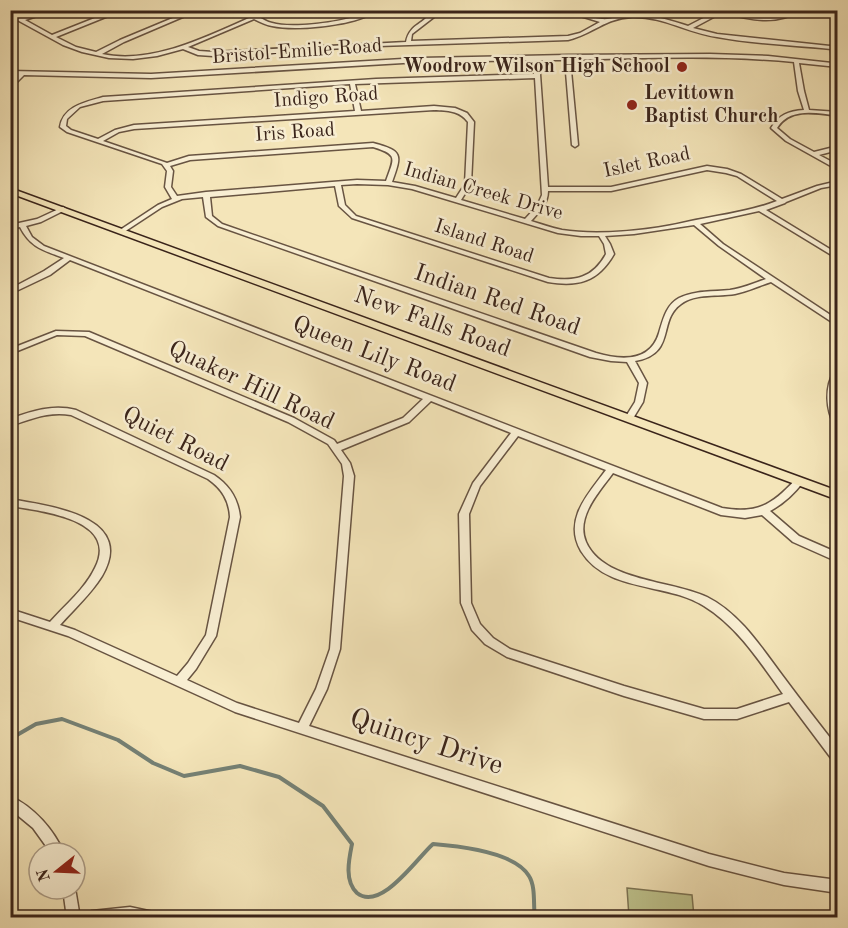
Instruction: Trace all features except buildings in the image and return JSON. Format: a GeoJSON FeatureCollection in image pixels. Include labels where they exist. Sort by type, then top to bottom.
{"type":"FeatureCollection","features":[{"type":"Feature","properties":{"kind":"main road","name":"New Falls Road"},"geometry":{"type":"LineString","coordinates":[[10,190],[837,496]]}},
{"type":"Feature","properties":{"kind":"street"},"geometry":{"type":"LineString","coordinates":[[21,20],[53,10]]}},
{"type":"Feature","properties":{"kind":"street"},"geometry":{"type":"LineString","coordinates":[[54,36],[121,10]]}},
{"type":"Feature","properties":{"kind":"street"},"geometry":{"type":"LineString","coordinates":[[97,54],[196,10]]}},
{"type":"Feature","properties":{"kind":"street"},"geometry":{"type":"LineString","coordinates":[[10,14],[84,51],[130,57],[157,55],[183,47],[272,10]]}},
{"type":"Feature","properties":{"kind":"street"},"geometry":{"type":"LineString","coordinates":[[254,17],[269,24],[283,25],[342,22],[362,18],[368,10]]}},
{"type":"Feature","properties":{"kind":"street"},"geometry":{"type":"LineString","coordinates":[[408,43],[410,33],[432,16],[434,10]]}},
{"type":"Feature","properties":{"kind":"street"},"geometry":{"type":"LineString","coordinates":[[563,10],[603,21]]}},
{"type":"Feature","properties":{"kind":"street"},"geometry":{"type":"LineString","coordinates":[[689,28],[724,11],[774,19],[787,17],[799,10]]}},
{"type":"Feature","properties":{"kind":"street"},"geometry":{"type":"LineString","coordinates":[[183,47],[198,53],[213,54],[573,37],[588,33],[603,21],[652,13],[689,28],[720,37],[834,48]]}},
{"type":"Feature","properties":{"kind":"street"},"geometry":{"type":"LineString","coordinates":[[836,65],[834,48],[837,38]]}},
{"type":"Feature","properties":{"kind":"street"},"geometry":{"type":"LineString","coordinates":[[489,41],[494,58]]}},
{"type":"Feature","properties":{"kind":"street","name":"Bristol-Emilie Road"},"geometry":{"type":"LineString","coordinates":[[10,73],[171,75],[398,61],[567,57],[728,56],[836,65]]}},
{"type":"Feature","properties":{"kind":"street"},"geometry":{"type":"LineString","coordinates":[[120,76],[130,57]]}},
{"type":"Feature","properties":{"kind":"street"},"geometry":{"type":"LineString","coordinates":[[567,57],[575,145]]}},
{"type":"Feature","properties":{"kind":"street"},"geometry":{"type":"LineString","coordinates":[[526,222],[543,202],[544,189],[536,58]]}},
{"type":"Feature","properties":{"kind":"street"},"geometry":{"type":"LineString","coordinates":[[796,61],[807,111]]}},
{"type":"Feature","properties":{"kind":"street"},"geometry":{"type":"LineString","coordinates":[[10,87],[23,73]]}},
{"type":"Feature","properties":{"kind":"street"},"geometry":{"type":"LineString","coordinates":[[170,95],[171,75]]}},
{"type":"Feature","properties":{"kind":"street"},"geometry":{"type":"LineString","coordinates":[[175,199],[168,188],[170,171],[166,165],[66,130],[63,122],[71,111],[96,100],[352,82],[537,76]]}},
{"type":"Feature","properties":{"kind":"street"},"geometry":{"type":"LineString","coordinates":[[352,82],[358,112]]}},
{"type":"Feature","properties":{"kind":"street","name":"Indigo Road"},"geometry":{"type":"LineString","coordinates":[[98,141],[130,128],[358,112],[440,108],[454,110],[468,117],[471,129],[468,184],[457,201]]}},
{"type":"Feature","properties":{"kind":"street"},"geometry":{"type":"LineString","coordinates":[[837,114],[807,111],[786,115],[775,124],[774,128],[780,135],[837,168]]}},
{"type":"Feature","properties":{"kind":"street","name":"Iris Road"},"geometry":{"type":"LineString","coordinates":[[166,165],[189,158],[373,145],[390,150],[396,156],[388,183]]}},
{"type":"Feature","properties":{"kind":"street"},"geometry":{"type":"LineString","coordinates":[[814,154],[837,148]]}},
{"type":"Feature","properties":{"kind":"street","name":"Islet Road"},"geometry":{"type":"LineString","coordinates":[[544,189],[610,189],[707,168],[739,175],[783,202]]}},
{"type":"Feature","properties":{"kind":"street","name":"Indian Creek Drive"},"geometry":{"type":"LineString","coordinates":[[122,231],[175,199],[206,194],[338,184],[388,183],[412,187],[560,232],[601,234],[694,222],[760,209],[837,183]]}},
{"type":"Feature","properties":{"kind":"street","name":"Island Road"},"geometry":{"type":"LineString","coordinates":[[338,184],[342,206],[354,217],[548,280],[570,282],[588,278],[597,273],[610,254],[601,234]]}},
{"type":"Feature","properties":{"kind":"street","name":"Indian Red Road"},"geometry":{"type":"LineString","coordinates":[[206,194],[206,212],[210,219],[220,225],[593,356],[630,360]]}},
{"type":"Feature","properties":{"kind":"street"},"geometry":{"type":"LineString","coordinates":[[10,227],[39,221],[63,209]]}},
{"type":"Feature","properties":{"kind":"street"},"geometry":{"type":"LineString","coordinates":[[760,209],[837,257]]}},
{"type":"Feature","properties":{"kind":"street"},"geometry":{"type":"LineString","coordinates":[[694,222],[721,245],[837,324]]}},
{"type":"Feature","properties":{"kind":"street","name":"Queen Lily Road"},"geometry":{"type":"LineString","coordinates":[[22,225],[34,243],[721,512],[741,514],[764,512]]}},
{"type":"Feature","properties":{"kind":"street"},"geometry":{"type":"LineString","coordinates":[[10,292],[47,273],[70,257]]}},
{"type":"Feature","properties":{"kind":"street"},"geometry":{"type":"LineString","coordinates":[[629,418],[639,402],[643,383],[630,360],[646,355],[658,345],[669,311],[677,302],[695,295],[741,290],[772,279]]}},
{"type":"Feature","properties":{"kind":"street","name":"Quaker Hill Road"},"geometry":{"type":"LineString","coordinates":[[10,352],[56,333],[86,334],[291,420],[318,433],[336,448],[346,463],[349,490],[336,638],[329,670],[302,729]]}},
{"type":"Feature","properties":{"kind":"street"},"geometry":{"type":"LineString","coordinates":[[837,372],[833,387],[833,411],[837,425]]}},
{"type":"Feature","properties":{"kind":"street"},"geometry":{"type":"LineString","coordinates":[[336,448],[406,420],[429,398]]}},
{"type":"Feature","properties":{"kind":"street","name":"Quiet Road"},"geometry":{"type":"LineString","coordinates":[[10,423],[31,414],[51,410],[73,412],[211,477],[227,491],[235,506],[235,516],[216,618],[205,647],[179,682]]}},
{"type":"Feature","properties":{"kind":"street"},"geometry":{"type":"LineString","coordinates":[[516,432],[476,485],[464,513],[466,603],[476,627],[489,641],[518,655],[624,691],[704,714],[737,714],[792,696]]}},
{"type":"Feature","properties":{"kind":"street"},"geometry":{"type":"LineString","coordinates":[[611,469],[592,498],[579,524],[579,538],[585,551],[606,570],[684,591],[714,607],[738,626],[837,758]]}},
{"type":"Feature","properties":{"kind":"street"},"geometry":{"type":"LineString","coordinates":[[798,482],[776,506],[764,512],[796,539],[837,558]]}},
{"type":"Feature","properties":{"kind":"street"},"geometry":{"type":"LineString","coordinates":[[10,502],[87,522],[104,539],[105,550],[102,566],[53,626]]}},
{"type":"Feature","properties":{"kind":"street","name":"Quincy Drive"},"geometry":{"type":"LineString","coordinates":[[10,613],[53,626],[235,707],[718,863],[784,879],[837,887]]}},
{"type":"Feature","properties":{"kind":"street"},"geometry":{"type":"LineString","coordinates":[[10,802],[36,821],[52,841]]}},
{"type":"Feature","properties":{"kind":"street"},"geometry":{"type":"LineString","coordinates":[[71,901],[74,918]]}},
{"type":"Feature","properties":{"kind":"street"},"geometry":{"type":"LineString","coordinates":[[92,918],[130,914],[153,918]]}},
{"type":"Feature","properties":{"kind":"green space"},"geometry":{"type":"Polygon","coordinates":[[[627,888],[692,895],[694,917],[629,917],[627,888]]]}},
{"type":"Feature","properties":{"kind":"waterway"},"geometry":{"type":"LineString","coordinates":[[10,739],[36,724],[62,719],[118,740],[153,763],[184,776],[240,766],[279,777],[323,806],[352,844],[349,876],[357,893],[366,897],[387,890],[433,844],[457,846],[499,856],[522,868],[529,876],[533,886],[535,918]]}},
{"type":"Feature","properties":{"kind":"place","name":"Woodrow Wilson High School"},"geometry":{"type":"Point","coordinates":[682,67]}},
{"type":"Feature","properties":{"kind":"place","name":"Levittown Baptist Church"},"geometry":{"type":"Point","coordinates":[632,105]}}]}
